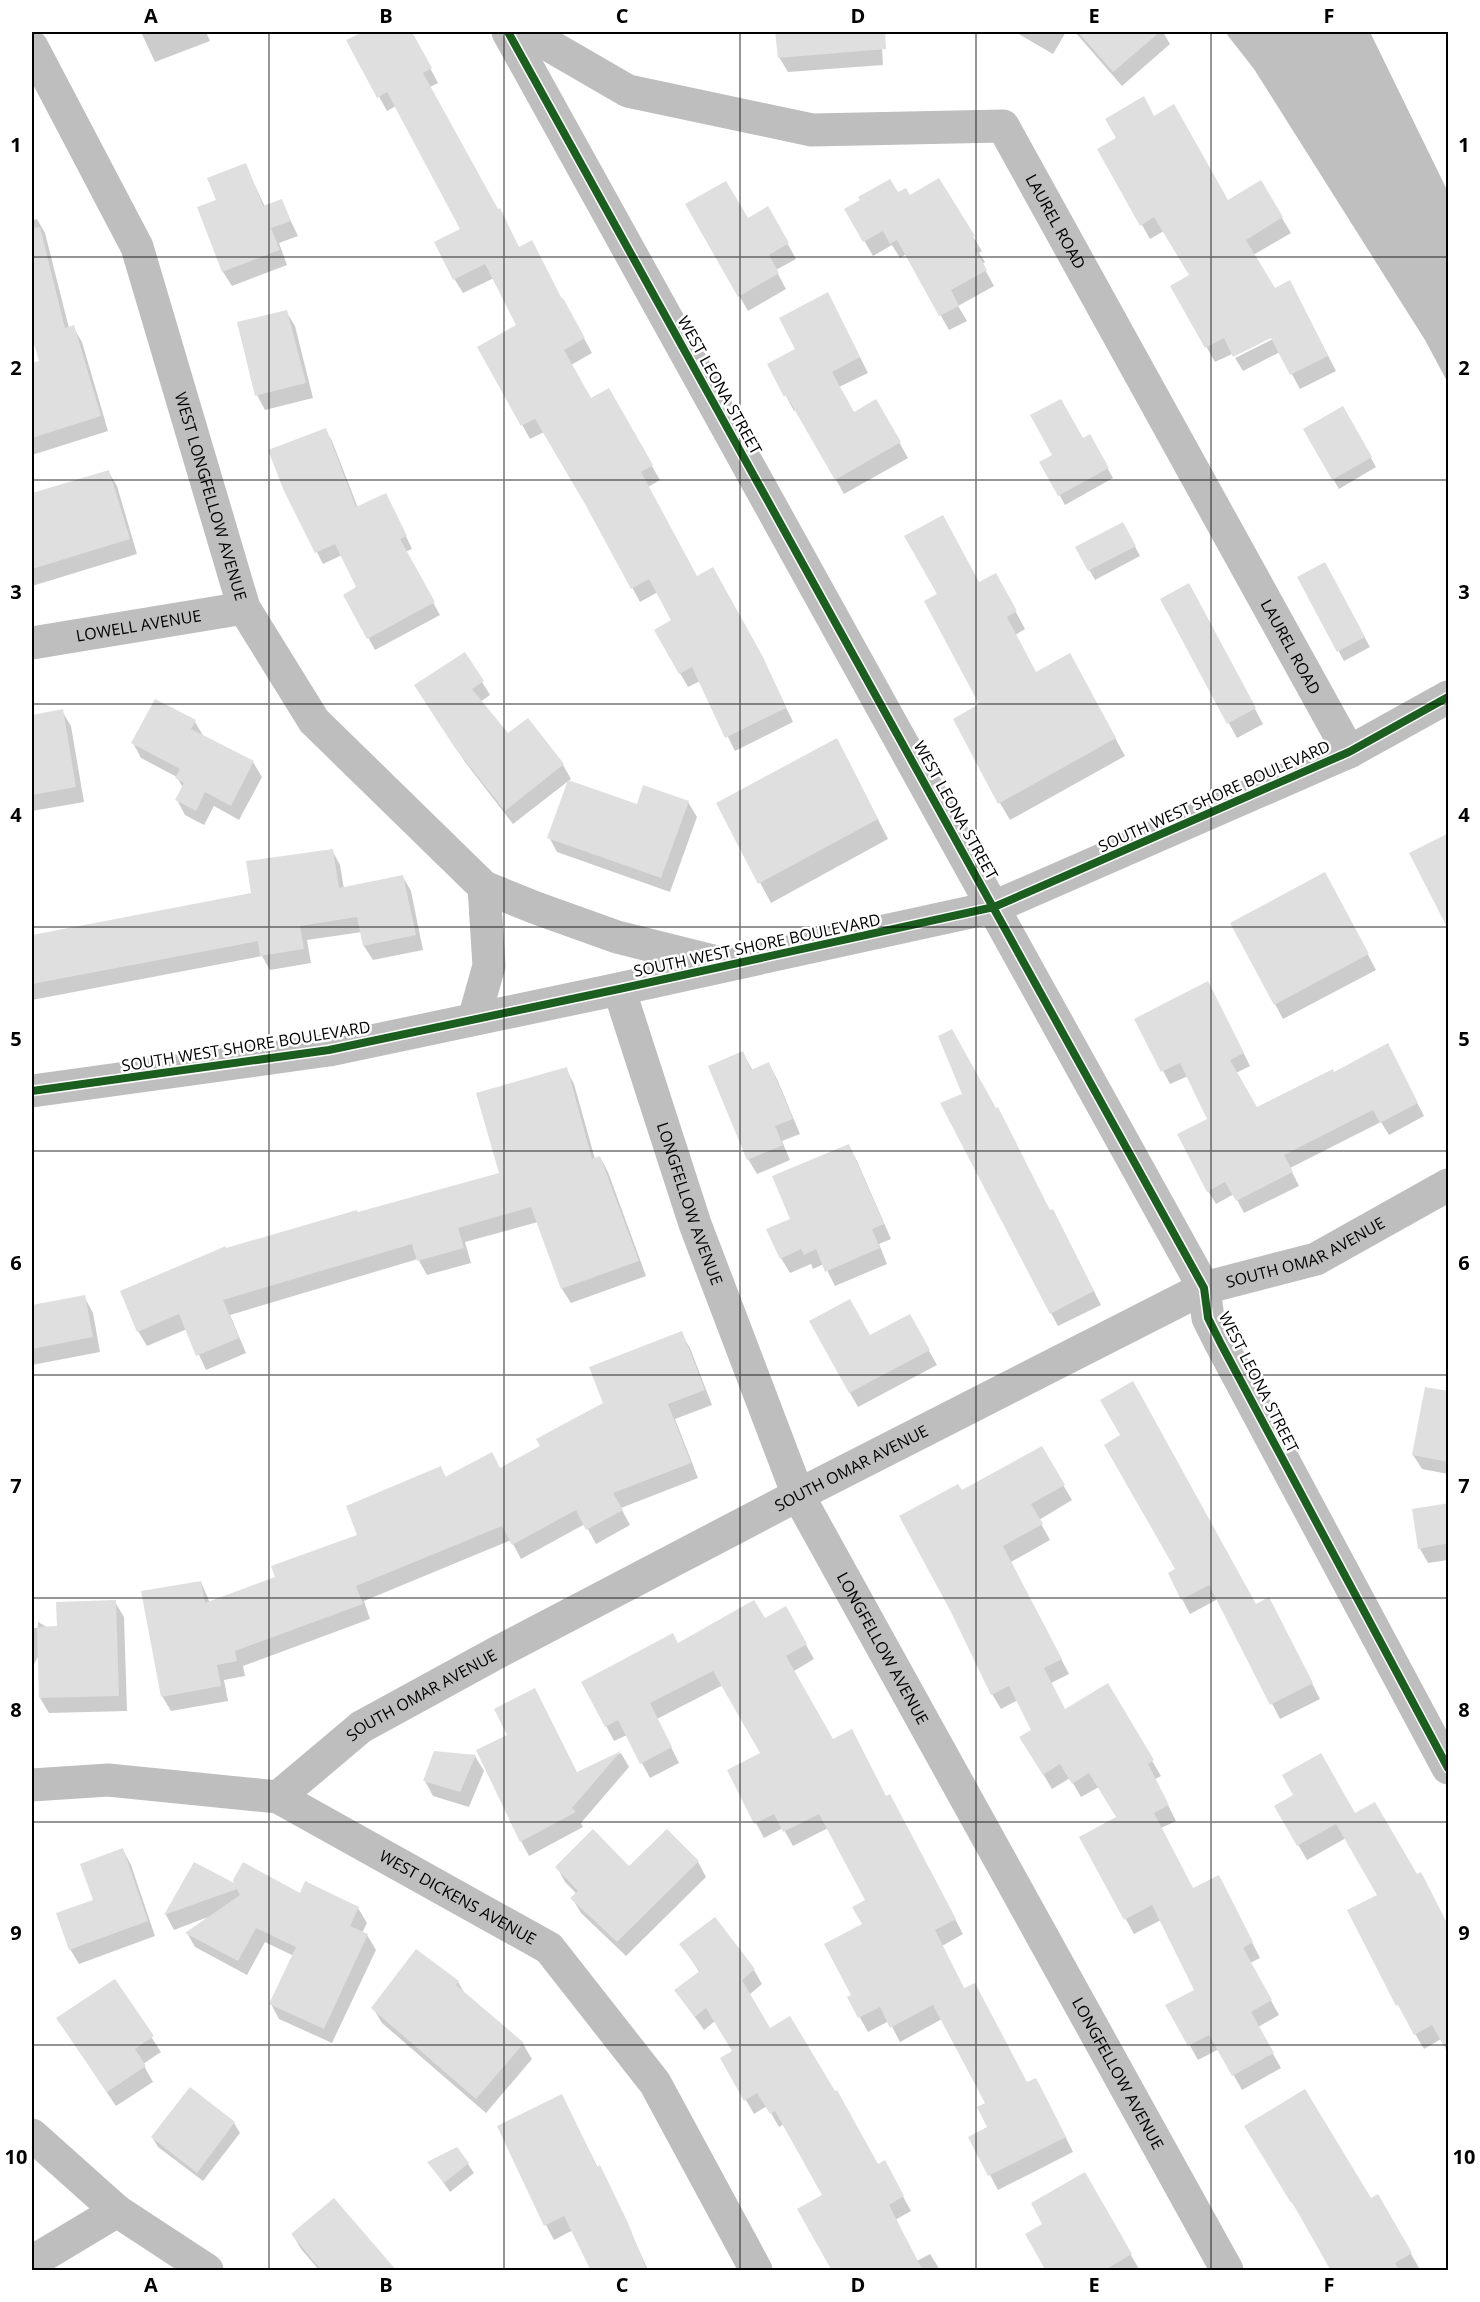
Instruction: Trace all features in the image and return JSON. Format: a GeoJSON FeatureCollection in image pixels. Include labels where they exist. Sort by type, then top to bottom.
{"type":"FeatureCollection","features":[{"type":"Feature","properties":{"kind":"street","name":"WEST LEONA STREET"},"geometry":{"type":"LineString","coordinates":[[508,32],[1204,1288],[1208,1318],[1221,1344],[1449,1768]]}},
{"type":"Feature","properties":{"kind":"street","name":"LAUREL ROAD"},"geometry":{"type":"LineString","coordinates":[[526,32],[628,91],[812,130],[1003,126],[1349,752]]}},
{"type":"Feature","properties":{"kind":"street","name":"WEST LONGFELLOW AVENUE"},"geometry":{"type":"LineString","coordinates":[[32,47],[137,247],[244,608],[314,721],[484,887],[617,937],[730,965]]}},
{"type":"Feature","properties":{"kind":"street","name":"LOWELL AVENUE"},"geometry":{"type":"LineString","coordinates":[[32,643],[244,608]]}},
{"type":"Feature","properties":{"kind":"street","name":"SOUTH WEST SHORE BOULEVARD"},"geometry":{"type":"LineString","coordinates":[[32,1091],[329,1050],[994,907],[1349,752],[1449,697]]}},
{"type":"Feature","properties":{"kind":"street"},"geometry":{"type":"LineString","coordinates":[[474,1019],[489,966],[484,887]]}},
{"type":"Feature","properties":{"kind":"street","name":"LONGFELLOW AVENUE"},"geometry":{"type":"LineString","coordinates":[[618,989],[695,1224],[798,1496],[1227,2271]]}},
{"type":"Feature","properties":{"kind":"street","name":"SOUTH OMAR AVENUE"},"geometry":{"type":"LineString","coordinates":[[278,1797],[361,1727],[500,1651],[1204,1288],[1316,1259],[1449,1185]]}},
{"type":"Feature","properties":{"kind":"street","name":"WEST DICKENS AVENUE"},"geometry":{"type":"LineString","coordinates":[[32,1785],[108,1780],[278,1797],[549,1948],[655,2083],[756,2271]]}},
{"type":"Feature","properties":{"kind":"street"},"geometry":{"type":"LineString","coordinates":[[32,2135],[117,2211],[207,2271]]}},
{"type":"Feature","properties":{"kind":"street"},"geometry":{"type":"LineString","coordinates":[[32,2262],[117,2211]]}},
{"type":"Feature","properties":{"kind":"shaded area"},"geometry":{"type":"Polygon","coordinates":[[[1225,32],[1370,32],[1448,192],[1448,383],[1425,340],[1254,69],[1225,32]]]}},
{"type":"Feature","properties":{"kind":"building"},"geometry":{"type":"Polygon","coordinates":[[[363,32],[412,32],[432,68],[423,73],[498,209],[500,208],[519,247],[532,240],[585,338],[564,350],[591,398],[609,388],[653,465],[641,472],[697,576],[713,567],[763,657],[786,708],[725,738],[692,667],[679,674],[654,630],[671,620],[649,579],[631,589],[535,419],[521,426],[477,347],[516,325],[485,264],[453,280],[434,242],[460,229],[387,92],[377,98],[346,40],[363,32]]]}},
{"type":"Feature","properties":{"kind":"building"},"geometry":{"type":"Polygon","coordinates":[[[775,32],[885,32],[886,49],[778,58],[775,32]]]}},
{"type":"Feature","properties":{"kind":"building"},"geometry":{"type":"Polygon","coordinates":[[[1078,32],[1160,32],[1113,72],[1078,32]]]}},
{"type":"Feature","properties":{"kind":"building"},"geometry":{"type":"Polygon","coordinates":[[[1144,96],[1154,116],[1174,104],[1228,200],[1261,180],[1283,217],[1246,240],[1275,288],[1290,280],[1328,356],[1290,375],[1271,338],[1233,357],[1224,338],[1205,348],[1170,286],[1189,275],[1154,217],[1140,226],[1097,149],[1116,138],[1105,119],[1144,96]]]}},
{"type":"Feature","properties":{"kind":"building"},"geometry":{"type":"Polygon","coordinates":[[[246,163],[263,206],[282,199],[291,221],[271,228],[280,250],[222,272],[197,207],[216,200],[207,178],[246,163]]]}},
{"type":"Feature","properties":{"kind":"building"},"geometry":{"type":"Polygon","coordinates":[[[939,178],[975,236],[972,237],[978,247],[975,249],[987,270],[951,290],[959,306],[939,316],[897,240],[890,244],[883,231],[863,242],[844,209],[860,200],[858,197],[890,179],[898,192],[906,188],[910,195],[939,178]]]}},
{"type":"Feature","properties":{"kind":"building"},"geometry":{"type":"Polygon","coordinates":[[[726,181],[748,218],[768,206],[789,243],[769,255],[779,273],[738,297],[685,204],[726,181]]]}},
{"type":"Feature","properties":{"kind":"building"},"geometry":{"type":"Polygon","coordinates":[[[40,227],[65,328],[74,325],[101,416],[32,438],[32,363],[39,361],[32,337],[32,228],[40,227]]]}},
{"type":"Feature","properties":{"kind":"building"},"geometry":{"type":"Polygon","coordinates":[[[828,292],[860,357],[832,372],[854,412],[876,399],[901,442],[835,480],[786,395],[784,397],[767,364],[795,349],[779,318],[828,292]]]}},
{"type":"Feature","properties":{"kind":"building"},"geometry":{"type":"Polygon","coordinates":[[[287,310],[306,383],[255,396],[237,322],[287,310]]]}},
{"type":"Feature","properties":{"kind":"building"},"geometry":{"type":"Polygon","coordinates":[[[1061,399],[1083,438],[1090,434],[1109,468],[1058,496],[1039,462],[1052,455],[1030,415],[1061,399]]]}},
{"type":"Feature","properties":{"kind":"building"},"geometry":{"type":"Polygon","coordinates":[[[1343,406],[1372,457],[1332,480],[1303,429],[1343,406]]]}},
{"type":"Feature","properties":{"kind":"building"},"geometry":{"type":"Polygon","coordinates":[[[326,428],[356,507],[386,493],[407,536],[400,539],[435,602],[367,639],[343,595],[356,587],[335,544],[315,553],[284,491],[268,450],[326,428]]]}},
{"type":"Feature","properties":{"kind":"building"},"geometry":{"type":"Polygon","coordinates":[[[109,470],[130,539],[32,569],[32,493],[109,470]]]}},
{"type":"Feature","properties":{"kind":"building"},"geometry":{"type":"Polygon","coordinates":[[[943,515],[979,582],[996,573],[1017,611],[1007,617],[1036,672],[1070,653],[1116,738],[998,804],[953,719],[979,704],[924,601],[937,594],[904,536],[943,515]]]}},
{"type":"Feature","properties":{"kind":"building"},"geometry":{"type":"Polygon","coordinates":[[[1123,522],[1136,546],[1088,571],[1075,547],[1123,522]]]}},
{"type":"Feature","properties":{"kind":"building"},"geometry":{"type":"Polygon","coordinates":[[[1325,562],[1365,637],[1337,652],[1297,577],[1325,562]]]}},
{"type":"Feature","properties":{"kind":"building"},"geometry":{"type":"Polygon","coordinates":[[[1189,583],[1256,708],[1227,724],[1160,599],[1189,583]]]}},
{"type":"Feature","properties":{"kind":"building"},"geometry":{"type":"Polygon","coordinates":[[[465,652],[484,681],[472,689],[508,733],[528,718],[564,764],[505,811],[455,748],[414,685],[465,652]]]}},
{"type":"Feature","properties":{"kind":"building"},"geometry":{"type":"Polygon","coordinates":[[[155,699],[196,720],[191,729],[254,761],[231,806],[205,792],[196,811],[175,800],[184,783],[175,778],[180,769],[131,743],[155,699]]]}},
{"type":"Feature","properties":{"kind":"building"},"geometry":{"type":"Polygon","coordinates":[[[63,709],[76,787],[32,795],[32,715],[63,709]]]}},
{"type":"Feature","properties":{"kind":"building"},"geometry":{"type":"Polygon","coordinates":[[[837,738],[878,819],[758,884],[716,803],[837,738]]]}},
{"type":"Feature","properties":{"kind":"building"},"geometry":{"type":"Polygon","coordinates":[[[568,780],[637,804],[643,785],[689,801],[661,878],[547,838],[568,780]]]}},
{"type":"Feature","properties":{"kind":"building"},"geometry":{"type":"Polygon","coordinates":[[[1449,833],[1449,931],[1409,853],[1449,833]]]}},
{"type":"Feature","properties":{"kind":"building"},"geometry":{"type":"Polygon","coordinates":[[[333,849],[339,888],[403,875],[416,935],[363,946],[357,917],[300,926],[304,949],[260,956],[258,941],[32,984],[32,935],[251,893],[246,861],[333,849]]]}},
{"type":"Feature","properties":{"kind":"building"},"geometry":{"type":"Polygon","coordinates":[[[1325,872],[1369,954],[1274,1005],[1230,923],[1325,872]]]}},
{"type":"Feature","properties":{"kind":"building"},"geometry":{"type":"Polygon","coordinates":[[[1208,981],[1244,1053],[1230,1060],[1257,1107],[1333,1069],[1334,1072],[1388,1043],[1418,1103],[1380,1123],[1373,1110],[1284,1155],[1293,1172],[1236,1201],[1225,1182],[1207,1192],[1177,1134],[1207,1119],[1180,1063],[1161,1072],[1134,1019],[1208,981]]]}},
{"type":"Feature","properties":{"kind":"building"},"geometry":{"type":"Polygon","coordinates":[[[952,1029],[996,1108],[998,1107],[1094,1291],[1050,1314],[940,1103],[962,1094],[938,1036],[952,1029]]]}},
{"type":"Feature","properties":{"kind":"building"},"geometry":{"type":"Polygon","coordinates":[[[743,1051],[751,1070],[769,1062],[793,1119],[775,1126],[783,1145],[747,1160],[708,1066],[743,1051]]]}},
{"type":"Feature","properties":{"kind":"building"},"geometry":{"type":"Polygon","coordinates":[[[567,1067],[592,1159],[600,1156],[639,1261],[561,1289],[531,1207],[458,1228],[464,1248],[417,1261],[412,1244],[223,1300],[239,1338],[196,1356],[179,1314],[137,1332],[120,1291],[226,1246],[226,1248],[357,1210],[358,1212],[499,1173],[476,1093],[567,1067]]]}},
{"type":"Feature","properties":{"kind":"building"},"geometry":{"type":"Polygon","coordinates":[[[849,1144],[884,1224],[872,1229],[880,1248],[825,1272],[816,1249],[804,1255],[801,1249],[780,1259],[766,1229],[790,1219],[772,1176],[849,1144]]]}},
{"type":"Feature","properties":{"kind":"building"},"geometry":{"type":"Polygon","coordinates":[[[85,1295],[93,1337],[32,1349],[32,1305],[85,1295]]]}},
{"type":"Feature","properties":{"kind":"building"},"geometry":{"type":"Polygon","coordinates":[[[850,1299],[870,1335],[910,1314],[930,1350],[849,1393],[809,1321],[850,1299]]]}},
{"type":"Feature","properties":{"kind":"building"},"geometry":{"type":"Polygon","coordinates":[[[682,1331],[705,1390],[668,1404],[691,1463],[613,1493],[623,1510],[586,1530],[576,1510],[512,1545],[502,1526],[356,1586],[363,1604],[235,1651],[237,1661],[217,1665],[221,1686],[161,1697],[141,1591],[201,1581],[205,1603],[275,1577],[271,1566],[357,1535],[346,1506],[441,1466],[445,1477],[492,1452],[500,1468],[540,1446],[536,1439],[603,1403],[589,1367],[682,1331]]]}},
{"type":"Feature","properties":{"kind":"building"},"geometry":{"type":"Polygon","coordinates":[[[1133,1381],[1256,1604],[1269,1597],[1313,1683],[1270,1705],[1209,1585],[1181,1600],[1168,1573],[1175,1569],[1104,1445],[1120,1435],[1100,1400],[1133,1381]]]}},
{"type":"Feature","properties":{"kind":"building"},"geometry":{"type":"Polygon","coordinates":[[[1425,1387],[1449,1391],[1449,1462],[1412,1455],[1425,1387]]]}},
{"type":"Feature","properties":{"kind":"building"},"geometry":{"type":"Polygon","coordinates":[[[1042,1446],[1065,1485],[1031,1504],[1043,1524],[1003,1546],[1062,1659],[1044,1668],[1065,1709],[1108,1683],[1154,1760],[1148,1764],[1169,1805],[1154,1813],[1193,1888],[1219,1875],[1253,1942],[1243,1948],[1272,2000],[1251,2012],[1274,2053],[1232,2076],[1209,2035],[1188,2046],[1165,2005],[1194,1990],[1152,1905],[1124,1920],[1079,1837],[1116,1817],[1089,1773],[1072,1784],[1060,1764],[1043,1775],[1019,1737],[1031,1730],[1009,1686],[991,1695],[950,1610],[899,1516],[958,1484],[962,1490],[1042,1446]]]}},
{"type":"Feature","properties":{"kind":"building"},"geometry":{"type":"Polygon","coordinates":[[[1449,1503],[1449,1543],[1418,1549],[1412,1509],[1449,1503]]]}},
{"type":"Feature","properties":{"kind":"building"},"geometry":{"type":"Polygon","coordinates":[[[116,1600],[119,1696],[39,1698],[37,1627],[57,1626],[56,1602],[116,1600]]]}},
{"type":"Feature","properties":{"kind":"building"},"geometry":{"type":"Polygon","coordinates":[[[754,1600],[765,1618],[786,1606],[807,1644],[786,1656],[833,1739],[852,1729],[886,1796],[890,1794],[956,1919],[935,1930],[964,1988],[975,1983],[1027,2082],[1036,2078],[1066,2137],[988,2176],[968,2137],[987,2127],[977,2107],[985,2103],[933,2005],[890,2028],[880,2007],[858,2018],[847,1997],[851,1995],[824,1944],[862,1924],[852,1907],[865,1900],[819,1814],[783,1832],[774,1814],[754,1824],[727,1770],[760,1753],[713,1671],[650,1703],[672,1747],[640,1764],[618,1720],[605,1727],[581,1682],[673,1633],[678,1643],[754,1600]]]}},
{"type":"Feature","properties":{"kind":"building"},"geometry":{"type":"Polygon","coordinates":[[[535,1688],[577,1772],[621,1751],[572,1808],[576,1812],[520,1842],[476,1750],[507,1735],[494,1709],[535,1688]]]}},
{"type":"Feature","properties":{"kind":"building"},"geometry":{"type":"Polygon","coordinates":[[[434,1751],[476,1755],[460,1792],[423,1781],[434,1751]]]}},
{"type":"Feature","properties":{"kind":"building"},"geometry":{"type":"Polygon","coordinates":[[[1321,1753],[1355,1813],[1375,1802],[1417,1874],[1421,1872],[1449,1927],[1449,2055],[1432,2025],[1414,2035],[1398,2005],[1396,2006],[1347,1910],[1377,1895],[1336,1824],[1297,1846],[1274,1806],[1293,1795],[1282,1775],[1321,1753]]]}},
{"type":"Feature","properties":{"kind":"building"},"geometry":{"type":"Polygon","coordinates":[[[593,1829],[629,1866],[667,1829],[699,1861],[617,1942],[570,1898],[578,1891],[555,1867],[593,1829]]]}},
{"type":"Feature","properties":{"kind":"building"},"geometry":{"type":"Polygon","coordinates":[[[123,1848],[148,1921],[69,1950],[56,1913],[93,1900],[80,1864],[123,1848]]]}},
{"type":"Feature","properties":{"kind":"building"},"geometry":{"type":"Polygon","coordinates":[[[194,1862],[234,1883],[233,1880],[243,1862],[300,1893],[305,1881],[359,1907],[350,1926],[368,1934],[324,2029],[269,2004],[296,1947],[256,1928],[238,1961],[185,1933],[240,1895],[237,1889],[164,1915],[194,1862]]]}},
{"type":"Feature","properties":{"kind":"building"},"geometry":{"type":"Polygon","coordinates":[[[715,1917],[755,1969],[742,1980],[770,2028],[790,2016],[835,2091],[837,2090],[878,2164],[885,2160],[904,2196],[889,2205],[923,2271],[832,2271],[797,2209],[822,2195],[775,2111],[770,2114],[757,2093],[744,2101],[720,2058],[732,2051],[706,2008],[695,2017],[674,1990],[700,1971],[679,1944],[715,1917]]]}},
{"type":"Feature","properties":{"kind":"building"},"geometry":{"type":"Polygon","coordinates":[[[416,1949],[459,1981],[456,1985],[524,2043],[476,2099],[371,2008],[416,1949]]]}},
{"type":"Feature","properties":{"kind":"building"},"geometry":{"type":"Polygon","coordinates":[[[115,1979],[154,2036],[135,2049],[146,2066],[107,2092],[56,2018],[115,1979]]]}},
{"type":"Feature","properties":{"kind":"building"},"geometry":{"type":"Polygon","coordinates":[[[190,2087],[235,2122],[197,2173],[151,2137],[190,2087]]]}},
{"type":"Feature","properties":{"kind":"building"},"geometry":{"type":"Polygon","coordinates":[[[1305,2089],[1371,2198],[1378,2194],[1412,2253],[1395,2263],[1400,2271],[1331,2271],[1292,2202],[1244,2126],[1305,2089]]]}},
{"type":"Feature","properties":{"kind":"building"},"geometry":{"type":"Polygon","coordinates":[[[562,2094],[597,2167],[600,2165],[628,2223],[647,2271],[591,2271],[564,2216],[544,2226],[497,2126],[562,2094]]]}},
{"type":"Feature","properties":{"kind":"building"},"geometry":{"type":"Polygon","coordinates":[[[457,2147],[469,2163],[444,2183],[427,2162],[457,2147]]]}},
{"type":"Feature","properties":{"kind":"building"},"geometry":{"type":"Polygon","coordinates":[[[1085,2172],[1132,2254],[1103,2271],[1046,2271],[1025,2234],[1042,2224],[1031,2203],[1085,2172]]]}},
{"type":"Feature","properties":{"kind":"building"},"geometry":{"type":"Polygon","coordinates":[[[334,2198],[397,2271],[322,2271],[291,2234],[334,2198]]]}},
{"type":"Feature","properties":{"kind":"cycle path"},"geometry":{"type":"LineString","coordinates":[[508,32],[1204,1288],[1208,1318],[1221,1344],[1448,1768]]}},
{"type":"Feature","properties":{"kind":"cycle path"},"geometry":{"type":"LineString","coordinates":[[32,1091],[329,1050],[994,907],[1349,752],[1448,697]]}}]}
